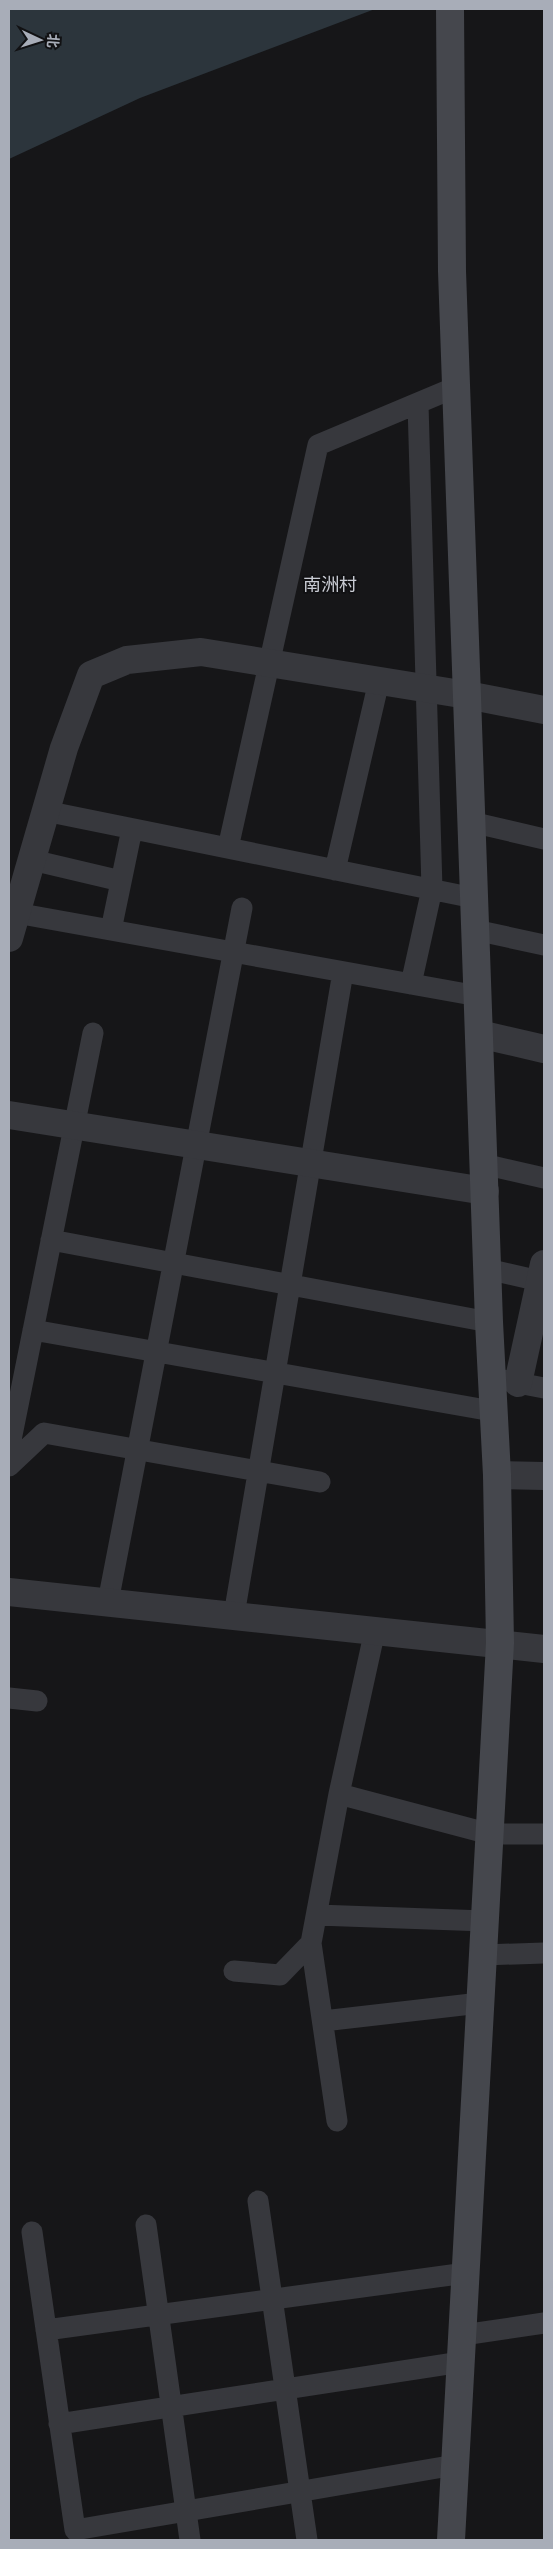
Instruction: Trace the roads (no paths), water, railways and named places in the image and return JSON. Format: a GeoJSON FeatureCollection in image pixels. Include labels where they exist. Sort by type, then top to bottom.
{"type":"FeatureCollection","features":[{"type":"Feature","properties":{"kind":"street"},"geometry":{"type":"LineString","coordinates":[[450,9],[452,271],[492,1411],[497,1475],[500,1643],[451,2540]]}},
{"type":"Feature","properties":{"kind":"street"},"geometry":{"type":"LineString","coordinates":[[12,926],[64,748],[90,675],[127,660],[202,652],[427,688],[544,710]]}},
{"type":"Feature","properties":{"kind":"street"},"geometry":{"type":"LineString","coordinates":[[479,1034],[544,1049]]}},
{"type":"Feature","properties":{"kind":"street"},"geometry":{"type":"LineString","coordinates":[[9,1115],[485,1191]]}},
{"type":"Feature","properties":{"kind":"street"},"geometry":{"type":"LineString","coordinates":[[518,1383],[543,1276]]}},
{"type":"Feature","properties":{"kind":"street"},"geometry":{"type":"LineString","coordinates":[[497,1475],[544,1476]]}},
{"type":"Feature","properties":{"kind":"street"},"geometry":{"type":"LineString","coordinates":[[9,1592],[544,1649]]}},
{"type":"Feature","properties":{"kind":"lane"},"geometry":{"type":"LineString","coordinates":[[228,848],[318,445],[456,388]]}},
{"type":"Feature","properties":{"kind":"lane"},"geometry":{"type":"LineString","coordinates":[[412,984],[432,889],[418,404]]}},
{"type":"Feature","properties":{"kind":"lane"},"geometry":{"type":"LineString","coordinates":[[336,870],[379,680]]}},
{"type":"Feature","properties":{"kind":"lane"},"geometry":{"type":"LineString","coordinates":[[45,811],[474,898]]}},
{"type":"Feature","properties":{"kind":"lane"},"geometry":{"type":"LineString","coordinates":[[471,822],[544,839]]}},
{"type":"Feature","properties":{"kind":"lane"},"geometry":{"type":"LineString","coordinates":[[111,930],[132,829]]}},
{"type":"Feature","properties":{"kind":"lane"},"geometry":{"type":"LineString","coordinates":[[32,860],[122,881]]}},
{"type":"Feature","properties":{"kind":"lane"},"geometry":{"type":"LineString","coordinates":[[108,1602],[242,908]]}},
{"type":"Feature","properties":{"kind":"lane"},"geometry":{"type":"LineString","coordinates":[[12,926],[111,930],[478,996]]}},
{"type":"Feature","properties":{"kind":"lane"},"geometry":{"type":"LineString","coordinates":[[475,930],[544,945]]}},
{"type":"Feature","properties":{"kind":"lane"},"geometry":{"type":"LineString","coordinates":[[234,1615],[344,972]]}},
{"type":"Feature","properties":{"kind":"lane"},"geometry":{"type":"LineString","coordinates":[[9,1450],[93,1033]]}},
{"type":"Feature","properties":{"kind":"lane"},"geometry":{"type":"LineString","coordinates":[[484,1164],[544,1178]]}},
{"type":"Feature","properties":{"kind":"lane"},"geometry":{"type":"LineString","coordinates":[[51,1240],[489,1322]]}},
{"type":"Feature","properties":{"kind":"lane"},"geometry":{"type":"LineString","coordinates":[[487,1270],[543,1276]]}},
{"type":"Feature","properties":{"kind":"lane"},"geometry":{"type":"LineString","coordinates":[[33,1330],[492,1411]]}},
{"type":"Feature","properties":{"kind":"lane"},"geometry":{"type":"LineString","coordinates":[[491,1378],[544,1388]]}},
{"type":"Feature","properties":{"kind":"lane"},"geometry":{"type":"LineString","coordinates":[[9,1466],[44,1433],[320,1482]]}},
{"type":"Feature","properties":{"kind":"lane"},"geometry":{"type":"LineString","coordinates":[[337,2121],[311,1943],[339,1794],[375,1630]]}},
{"type":"Feature","properties":{"kind":"lane"},"geometry":{"type":"LineString","coordinates":[[9,1698],[37,1701]]}},
{"type":"Feature","properties":{"kind":"lane"},"geometry":{"type":"LineString","coordinates":[[339,1794],[490,1834],[544,1834]]}},
{"type":"Feature","properties":{"kind":"lane"},"geometry":{"type":"LineString","coordinates":[[317,1915],[485,1921]]}},
{"type":"Feature","properties":{"kind":"lane"},"geometry":{"type":"LineString","coordinates":[[234,1972],[280,1975],[311,1943]]}},
{"type":"Feature","properties":{"kind":"lane"},"geometry":{"type":"LineString","coordinates":[[483,1955],[544,1953]]}},
{"type":"Feature","properties":{"kind":"lane"},"geometry":{"type":"LineString","coordinates":[[323,2021],[480,2003]]}},
{"type":"Feature","properties":{"kind":"lane"},"geometry":{"type":"LineString","coordinates":[[258,2201],[307,2540]]}},
{"type":"Feature","properties":{"kind":"lane"},"geometry":{"type":"LineString","coordinates":[[146,2225],[190,2540]]}},
{"type":"Feature","properties":{"kind":"lane"},"geometry":{"type":"LineString","coordinates":[[32,2232],[75,2530],[455,2465]]}},
{"type":"Feature","properties":{"kind":"lane"},"geometry":{"type":"LineString","coordinates":[[46,2330],[466,2273]]}},
{"type":"Feature","properties":{"kind":"lane"},"geometry":{"type":"LineString","coordinates":[[59,2424],[285,2389],[462,2348],[544,2323]]}},
{"type":"Feature","properties":{"kind":"district","name":"南洲村"},"geometry":{"type":"Point","coordinates":[330,584]}}]}
